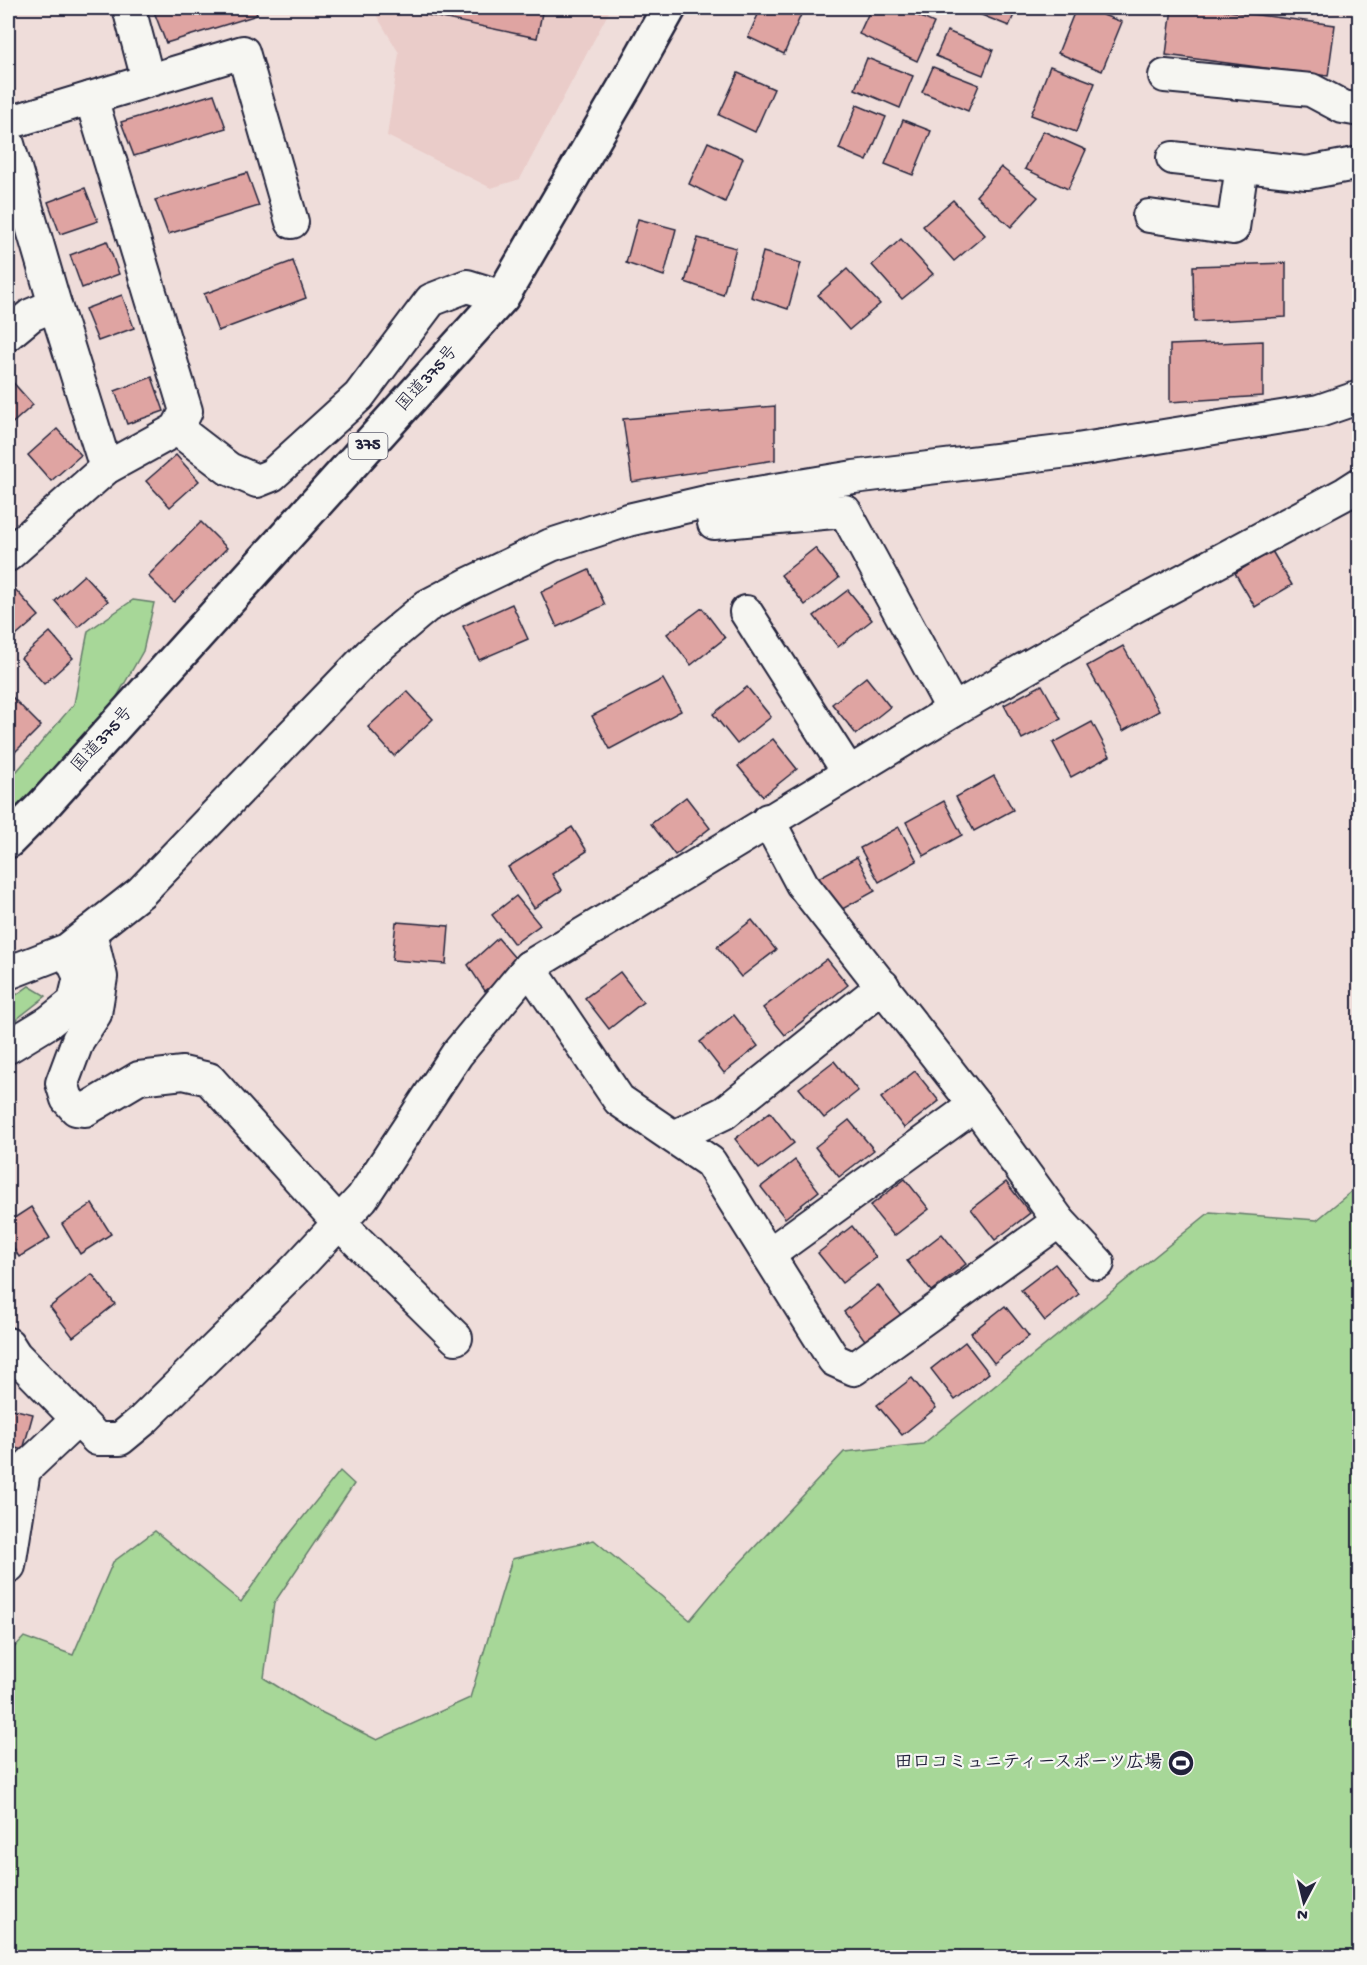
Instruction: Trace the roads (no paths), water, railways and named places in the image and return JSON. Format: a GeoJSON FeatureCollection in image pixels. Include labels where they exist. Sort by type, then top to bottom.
{"type":"FeatureCollection","features":[{"type":"Feature","properties":{"kind":"highway","name":"国道375号"},"geometry":{"type":"LineString","coordinates":[[8,841],[42,807],[502,297],[669,8]]}},
{"type":"Feature","properties":{"kind":"street"},"geometry":{"type":"LineString","coordinates":[[129,8],[148,80]]}},
{"type":"Feature","properties":{"kind":"street"},"geometry":{"type":"LineString","coordinates":[[8,123],[243,52],[292,222]]}},
{"type":"Feature","properties":{"kind":"street"},"geometry":{"type":"LineString","coordinates":[[1165,76],[1311,90],[1343,107],[1359,110]]}},
{"type":"Feature","properties":{"kind":"street"},"geometry":{"type":"LineString","coordinates":[[8,555],[106,468],[177,429],[186,411],[91,98]]}},
{"type":"Feature","properties":{"kind":"street"},"geometry":{"type":"LineString","coordinates":[[8,144],[106,468]]}},
{"type":"Feature","properties":{"kind":"street"},"geometry":{"type":"LineString","coordinates":[[1173,158],[1307,173],[1359,163]]}},
{"type":"Feature","properties":{"kind":"street"},"geometry":{"type":"LineString","coordinates":[[1149,216],[1233,228],[1242,166]]}},
{"type":"Feature","properties":{"kind":"street"},"geometry":{"type":"LineString","coordinates":[[177,429],[229,469],[257,481],[272,476],[359,396],[431,300],[467,286],[502,297]]}},
{"type":"Feature","properties":{"kind":"street"},"geometry":{"type":"LineString","coordinates":[[8,334],[31,315],[55,305]]}},
{"type":"Feature","properties":{"kind":"street"},"geometry":{"type":"LineString","coordinates":[[8,974],[78,941],[141,892],[370,654],[427,606],[551,545],[628,520],[710,501],[854,477],[1089,449],[1319,411],[1359,397]]}},
{"type":"Feature","properties":{"kind":"street"},"geometry":{"type":"LineString","coordinates":[[8,1344],[15,1355],[97,1439],[120,1439],[143,1420],[297,1268],[362,1198],[457,1054],[529,967],[768,820],[953,710],[1126,611],[1359,484]]}},
{"type":"Feature","properties":{"kind":"street"},"geometry":{"type":"LineString","coordinates":[[710,501],[714,523],[845,511],[953,710]]}},
{"type":"Feature","properties":{"kind":"street"},"geometry":{"type":"LineString","coordinates":[[746,612],[849,773]]}},
{"type":"Feature","properties":{"kind":"street"},"geometry":{"type":"LineString","coordinates":[[768,820],[802,884],[975,1105],[1059,1221],[1098,1263]]}},
{"type":"Feature","properties":{"kind":"street"},"geometry":{"type":"LineString","coordinates":[[8,1047],[48,1022],[74,1002],[80,976],[78,941]]}},
{"type":"Feature","properties":{"kind":"street"},"geometry":{"type":"LineString","coordinates":[[78,941],[101,977],[95,1014],[78,1040],[62,1083],[67,1099],[76,1109],[85,1110],[139,1078],[183,1073],[209,1079],[339,1223],[456,1338]]}},
{"type":"Feature","properties":{"kind":"street"},"geometry":{"type":"LineString","coordinates":[[529,967],[619,1100],[710,1162],[834,1360],[854,1369],[1059,1221]]}},
{"type":"Feature","properties":{"kind":"street"},"geometry":{"type":"LineString","coordinates":[[674,1137],[724,1113],[883,986]]}},
{"type":"Feature","properties":{"kind":"street"},"geometry":{"type":"LineString","coordinates":[[768,1255],[975,1105]]}},
{"type":"Feature","properties":{"kind":"street"},"geometry":{"type":"LineString","coordinates":[[9,1566],[24,1470],[78,1419]]}},
{"type":"Feature","properties":{"kind":"place","name":"田口コミュニティースポーツ広場"},"geometry":{"type":"Point","coordinates":[1181,1763]}}]}
